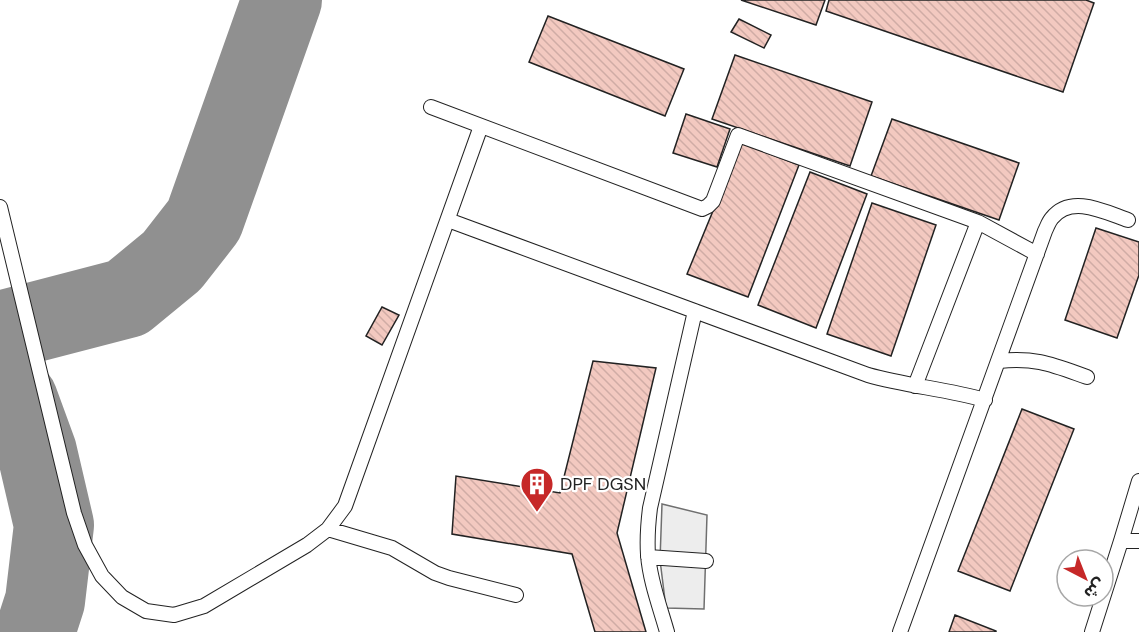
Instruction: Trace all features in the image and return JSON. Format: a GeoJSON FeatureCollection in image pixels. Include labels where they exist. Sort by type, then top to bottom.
{"type":"FeatureCollection","features":[{"type":"Feature","properties":{"kind":"lane"},"geometry":{"type":"LineString","coordinates":[[431,107],[702,209],[712,201],[738,135],[978,222],[1037,254]]}},
{"type":"Feature","properties":{"kind":"lane"},"geometry":{"type":"LineString","coordinates":[[0,207],[75,513],[86,545],[102,576],[122,597],[146,611],[174,615],[204,606],[307,545],[328,529],[345,506],[482,126]]}},
{"type":"Feature","properties":{"kind":"lane"},"geometry":{"type":"LineString","coordinates":[[900,632],[1051,218],[1062,209],[1076,205],[1128,220]]}},
{"type":"Feature","properties":{"kind":"lane"},"geometry":{"type":"LineString","coordinates":[[448,220],[868,375],[985,400]]}},
{"type":"Feature","properties":{"kind":"lane"},"geometry":{"type":"LineString","coordinates":[[915,386],[978,222]]}},
{"type":"Feature","properties":{"kind":"lane"},"geometry":{"type":"LineString","coordinates":[[667,632],[652,579],[647,532],[650,508],[695,311]]}},
{"type":"Feature","properties":{"kind":"lane"},"geometry":{"type":"LineString","coordinates":[[999,361],[1031,360],[1087,377]]}},
{"type":"Feature","properties":{"kind":"lane"},"geometry":{"type":"LineString","coordinates":[[1092,632],[1139,481]]}},
{"type":"Feature","properties":{"kind":"lane"},"geometry":{"type":"LineString","coordinates":[[328,529],[392,548],[435,573],[449,578],[516,595]]}},
{"type":"Feature","properties":{"kind":"lane"},"geometry":{"type":"LineString","coordinates":[[1121,541],[1139,541]]}},
{"type":"Feature","properties":{"kind":"lane"},"geometry":{"type":"LineString","coordinates":[[648,557],[706,561]]}},
{"type":"Feature","properties":{"kind":"shaded area"},"geometry":{"type":"Polygon","coordinates":[[[662,504],[707,515],[704,609],[666,608],[660,560],[662,504]]]}},
{"type":"Feature","properties":{"kind":"building"},"geometry":{"type":"Polygon","coordinates":[[[741,0],[825,0],[816,25],[741,0]]]}},
{"type":"Feature","properties":{"kind":"building"},"geometry":{"type":"Polygon","coordinates":[[[829,0],[1086,0],[1094,3],[1063,92],[826,11],[829,0]]]}},
{"type":"Feature","properties":{"kind":"building"},"geometry":{"type":"Polygon","coordinates":[[[548,16],[684,69],[665,116],[529,62],[548,16]]]}},
{"type":"Feature","properties":{"kind":"building"},"geometry":{"type":"Polygon","coordinates":[[[739,19],[771,35],[764,48],[731,32],[739,19]]]}},
{"type":"Feature","properties":{"kind":"building"},"geometry":{"type":"Polygon","coordinates":[[[735,55],[872,102],[850,166],[712,119],[735,55]]]}},
{"type":"Feature","properties":{"kind":"building"},"geometry":{"type":"Polygon","coordinates":[[[686,114],[730,129],[717,167],[673,153],[686,114]]]}},
{"type":"Feature","properties":{"kind":"building"},"geometry":{"type":"Polygon","coordinates":[[[892,119],[1019,163],[999,220],[871,176],[892,119]]]}},
{"type":"Feature","properties":{"kind":"building"},"geometry":{"type":"Polygon","coordinates":[[[741,143],[799,165],[748,297],[687,274],[741,143]]]}},
{"type":"Feature","properties":{"kind":"building"},"geometry":{"type":"Polygon","coordinates":[[[810,172],[867,194],[816,328],[758,305],[810,172]]]}},
{"type":"Feature","properties":{"kind":"building"},"geometry":{"type":"Polygon","coordinates":[[[872,203],[936,225],[891,356],[827,334],[872,203]]]}},
{"type":"Feature","properties":{"kind":"building"},"geometry":{"type":"Polygon","coordinates":[[[1096,228],[1139,242],[1139,275],[1117,338],[1065,320],[1096,228]]]}},
{"type":"Feature","properties":{"kind":"building"},"geometry":{"type":"Polygon","coordinates":[[[382,307],[399,315],[382,345],[366,336],[382,307]]]}},
{"type":"Feature","properties":{"kind":"building","name":"DPF DGSN"},"geometry":{"type":"Polygon","coordinates":[[[593,361],[656,368],[617,533],[646,632],[595,632],[572,554],[452,534],[456,476],[560,493],[593,361]]]}},
{"type":"Feature","properties":{"kind":"building"},"geometry":{"type":"Polygon","coordinates":[[[1022,409],[1074,429],[1010,591],[958,571],[1022,409]]]}},
{"type":"Feature","properties":{"kind":"building"},"geometry":{"type":"Polygon","coordinates":[[[955,615],[996,631],[996,632],[949,632],[955,615]]]}},
{"type":"Feature","properties":{"kind":"taxiway"},"geometry":{"type":"LineString","coordinates":[[0,331],[127,298],[172,261],[204,220],[282,0]]}},
{"type":"Feature","properties":{"kind":"taxiway"},"geometry":{"type":"LineString","coordinates":[[0,379],[18,400],[37,452],[54,525],[45,601],[35,632]]}},
{"type":"Feature","properties":{"kind":"place","name":"DPF DGSN"},"geometry":{"type":"Point","coordinates":[537,513]}}]}
